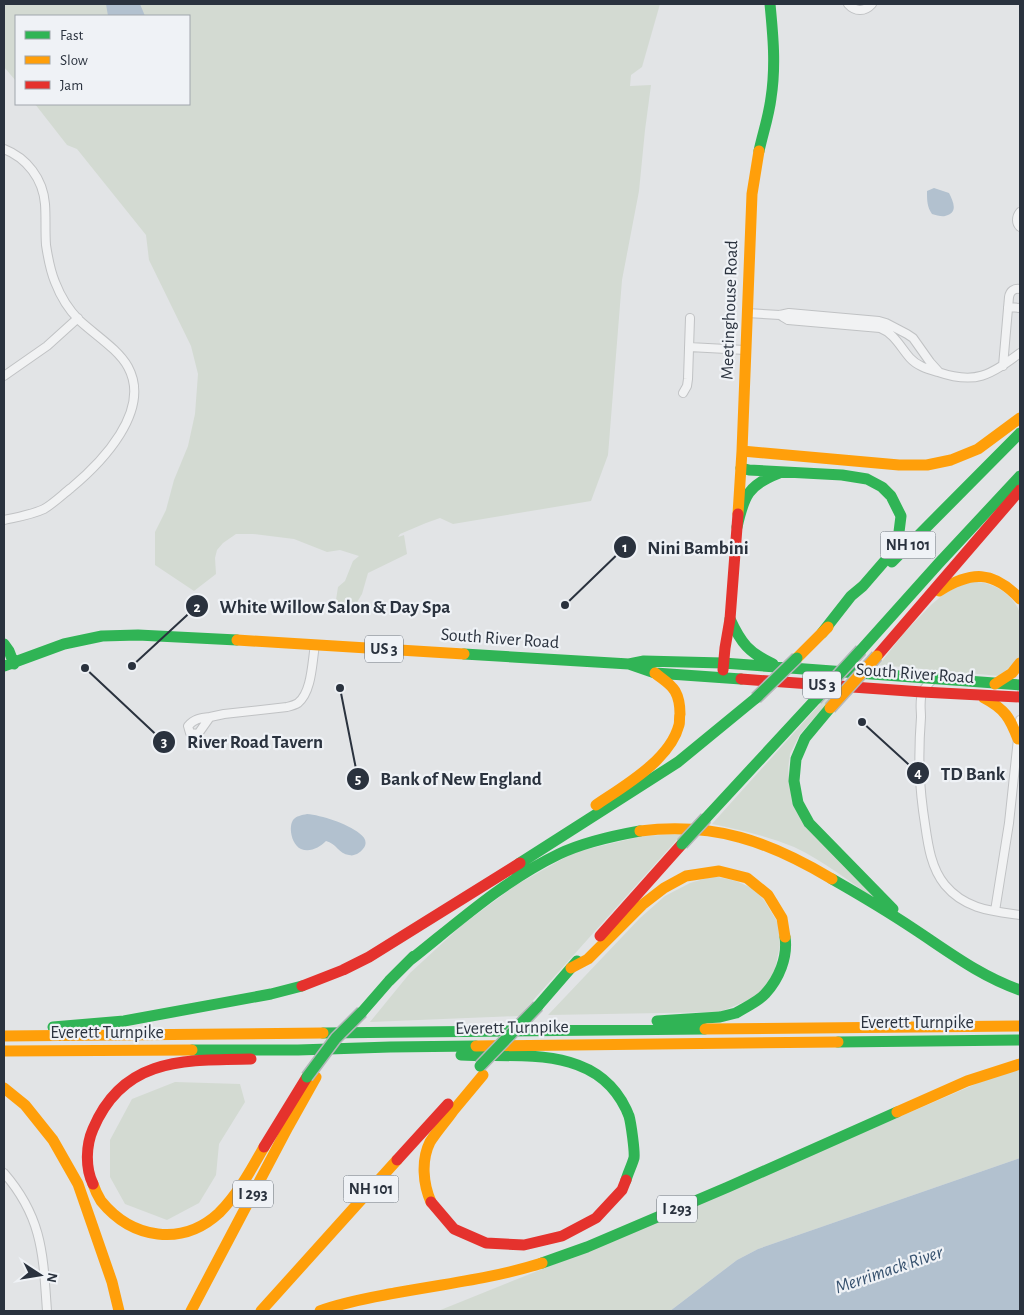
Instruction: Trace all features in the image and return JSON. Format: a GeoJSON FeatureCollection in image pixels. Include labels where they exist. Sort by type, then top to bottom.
{"type":"FeatureCollection","features":[{"type":"Feature","properties":{"kind":"main road","name":"Meetinghouse Road"},"geometry":{"type":"LineString","coordinates":[[726,678],[732,630],[730,619],[742,452],[752,190],[770,103],[773,77],[774,54],[770,4]]}},
{"type":"Feature","properties":{"kind":"main road"},"geometry":{"type":"LineString","coordinates":[[742,452],[898,465],[927,465],[951,460],[978,449],[1020,418]]}},
{"type":"Feature","properties":{"kind":"main road","name":"NH 101"},"geometry":{"type":"LineString","coordinates":[[409,961],[436,932],[520,863],[678,762],[756,698],[798,658],[992,459],[1020,433]]}},
{"type":"Feature","properties":{"kind":"main road"},"geometry":{"type":"LineString","coordinates":[[741,468],[842,475],[867,479],[882,487],[891,496],[901,516],[898,540],[888,556],[863,586],[851,596],[822,633]]}},
{"type":"Feature","properties":{"kind":"main road"},"geometry":{"type":"LineString","coordinates":[[737,527],[743,503],[750,490],[762,480],[784,471]]}},
{"type":"Feature","properties":{"kind":"main road","name":"NH 101"},"geometry":{"type":"LineString","coordinates":[[261,1311],[450,1101],[481,1070],[504,1039],[538,1006],[682,844],[1020,476]]}},
{"type":"Feature","properties":{"kind":"main road"},"geometry":{"type":"LineString","coordinates":[[913,928],[803,815],[796,798],[793,779],[794,769],[800,747],[809,732],[928,598],[1020,490]]}},
{"type":"Feature","properties":{"kind":"main road"},"geometry":{"type":"LineString","coordinates":[[928,598],[949,584],[959,580],[973,576],[984,576],[1004,584],[1014,591],[1020,599]]}},
{"type":"Feature","properties":{"kind":"main road"},"geometry":{"type":"LineString","coordinates":[[730,619],[736,634],[750,652],[780,667]]}},
{"type":"Feature","properties":{"kind":"main road","name":"South River Road"},"geometry":{"type":"LineString","coordinates":[[4,675],[7,662],[70,642],[101,637],[144,635],[629,664],[644,661],[780,667],[933,680],[1020,685]]}},
{"type":"Feature","properties":{"kind":"main road"},"geometry":{"type":"LineString","coordinates":[[4,644],[9,651],[7,662]]}},
{"type":"Feature","properties":{"kind":"main road","name":"South River Road"},"geometry":{"type":"LineString","coordinates":[[629,664],[655,673],[1020,698]]}},
{"type":"Feature","properties":{"kind":"main road"},"geometry":{"type":"LineString","coordinates":[[995,684],[1009,677],[1020,664]]}},
{"type":"Feature","properties":{"kind":"main road"},"geometry":{"type":"LineString","coordinates":[[538,853],[555,834],[643,772],[676,736],[681,713],[678,697],[671,686],[655,673]]}},
{"type":"Feature","properties":{"kind":"main road"},"geometry":{"type":"LineString","coordinates":[[979,696],[1005,710],[1012,722],[1019,746]]}},
{"type":"Feature","properties":{"kind":"main road","name":"I 293"},"geometry":{"type":"LineString","coordinates":[[191,1311],[288,1127],[312,1077],[362,1012],[409,961],[497,892],[534,867],[558,854],[599,839],[650,830],[691,828],[750,839],[778,850],[827,876],[913,928],[968,967],[1020,990]]}},
{"type":"Feature","properties":{"kind":"main road"},"geometry":{"type":"LineString","coordinates":[[4,1030],[124,1021],[271,994],[299,987],[343,970],[369,957],[520,863]]}},
{"type":"Feature","properties":{"kind":"main road"},"geometry":{"type":"LineString","coordinates":[[568,1030],[720,1017],[748,1007],[766,992],[779,974],[786,952],[785,929],[774,901],[758,885],[738,874],[708,871],[685,876],[665,888],[588,958],[571,968]]}},
{"type":"Feature","properties":{"kind":"main road","name":"Everett Turnpike"},"geometry":{"type":"LineString","coordinates":[[4,1036],[1020,1026]]}},
{"type":"Feature","properties":{"kind":"main road","name":"Everett Turnpike"},"geometry":{"type":"LineString","coordinates":[[4,1051],[298,1050],[1020,1040]]}},
{"type":"Feature","properties":{"kind":"main road"},"geometry":{"type":"LineString","coordinates":[[354,1048],[370,1053],[532,1056],[571,1062],[598,1075],[615,1091],[624,1104],[632,1125],[635,1148],[629,1177],[622,1191],[602,1214],[569,1234],[540,1243],[517,1245],[494,1244],[472,1239],[458,1233],[441,1218],[429,1198],[425,1184],[424,1168],[426,1153],[435,1134],[481,1070]]}},
{"type":"Feature","properties":{"kind":"main road"},"geometry":{"type":"LineString","coordinates":[[298,1050],[269,1058],[169,1063],[137,1074],[113,1093],[104,1104],[91,1132],[88,1162],[90,1177],[96,1191],[114,1215],[127,1224],[141,1230],[156,1234],[171,1234],[186,1232],[200,1226],[219,1212],[238,1189],[276,1126],[312,1077]]}},
{"type":"Feature","properties":{"kind":"main road","name":"I 293"},"geometry":{"type":"LineString","coordinates":[[320,1311],[347,1302],[484,1277],[522,1269],[551,1260],[587,1247],[728,1187],[968,1082],[1020,1064]]}},
{"type":"Feature","properties":{"kind":"main road"},"geometry":{"type":"LineString","coordinates":[[4,1088],[25,1105],[48,1133],[78,1184],[112,1282],[120,1311]]}},
{"type":"Feature","properties":{"kind":"street"},"geometry":{"type":"LineString","coordinates":[[848,4],[854,9],[859,10],[867,8],[872,4]]}},
{"type":"Feature","properties":{"kind":"street"},"geometry":{"type":"LineString","coordinates":[[4,149],[25,162],[40,184],[45,202],[46,243],[49,264],[60,293],[78,318],[123,359],[129,368],[134,384],[131,410],[125,426],[100,461],[88,474],[55,502],[41,510],[26,516],[4,520]]}},
{"type":"Feature","properties":{"kind":"street"},"geometry":{"type":"LineString","coordinates":[[1020,212],[1017,219],[1020,227]]}},
{"type":"Feature","properties":{"kind":"street"},"geometry":{"type":"LineString","coordinates":[[1003,366],[1010,294],[1014,289],[1020,289]]}},
{"type":"Feature","properties":{"kind":"street"},"geometry":{"type":"LineString","coordinates":[[1008,308],[1020,308]]}},
{"type":"Feature","properties":{"kind":"street"},"geometry":{"type":"LineString","coordinates":[[747,313],[789,313],[886,323],[912,338],[940,373]]}},
{"type":"Feature","properties":{"kind":"street"},"geometry":{"type":"LineString","coordinates":[[780,314],[788,320],[880,328],[890,334],[914,362],[940,373],[956,377],[972,378],[989,374],[1020,353]]}},
{"type":"Feature","properties":{"kind":"street"},"geometry":{"type":"LineString","coordinates":[[4,376],[47,346],[78,318]]}},
{"type":"Feature","properties":{"kind":"street"},"geometry":{"type":"LineString","coordinates":[[683,393],[687,386],[690,318]]}},
{"type":"Feature","properties":{"kind":"street"},"geometry":{"type":"LineString","coordinates":[[689,347],[745,350]]}},
{"type":"Feature","properties":{"kind":"street"},"geometry":{"type":"LineString","coordinates":[[210,717],[297,704],[308,689],[315,645]]}},
{"type":"Feature","properties":{"kind":"street"},"geometry":{"type":"LineString","coordinates":[[921,713],[933,680]]}},
{"type":"Feature","properties":{"kind":"street"},"geometry":{"type":"LineString","coordinates":[[928,692],[920,702],[919,785],[928,844],[935,869],[944,884],[957,897],[974,907],[1020,916]]}},
{"type":"Feature","properties":{"kind":"street"},"geometry":{"type":"LineString","coordinates":[[995,911],[1013,792],[1019,746],[1020,720]]}},
{"type":"Feature","properties":{"kind":"street"},"geometry":{"type":"LineString","coordinates":[[4,1173],[26,1203],[35,1222],[42,1259],[47,1311]]}},
{"type":"Feature","properties":{"kind":"shaded area"},"geometry":{"type":"Polygon","coordinates":[[[4,4],[660,4],[642,67],[631,75],[630,86],[651,85],[639,191],[622,280],[608,455],[591,501],[453,524],[440,518],[400,534],[398,537],[404,535],[407,554],[368,573],[362,594],[350,614],[336,600],[338,587],[345,581],[353,561],[359,556],[340,550],[327,552],[294,539],[236,534],[217,550],[215,558],[216,574],[194,591],[155,565],[155,532],[166,510],[174,480],[188,446],[195,414],[198,374],[191,346],[149,260],[146,235],[77,149],[67,145],[36,105],[190,105],[190,15],[15,15],[15,80],[4,67],[4,4]]]}},
{"type":"Feature","properties":{"kind":"shaded area"},"geometry":{"type":"Polygon","coordinates":[[[968,581],[985,583],[1000,589],[1013,600],[1020,614],[1020,657],[1000,676],[879,665],[904,633],[932,604],[944,594],[968,581]]]}},
{"type":"Feature","properties":{"kind":"shaded area"},"geometry":{"type":"Polygon","coordinates":[[[827,696],[832,698],[800,734],[790,754],[788,769],[792,802],[876,900],[826,865],[794,847],[764,836],[712,824],[827,696]]]}},
{"type":"Feature","properties":{"kind":"shaded area"},"geometry":{"type":"Polygon","coordinates":[[[682,834],[519,1016],[370,1022],[410,973],[462,925],[516,885],[575,852],[643,836],[682,834]]]}},
{"type":"Feature","properties":{"kind":"shaded area"},"geometry":{"type":"Polygon","coordinates":[[[714,876],[736,881],[754,889],[764,900],[778,923],[780,945],[774,974],[758,996],[720,1012],[548,1015],[640,918],[665,896],[690,883],[714,876]]]}},
{"type":"Feature","properties":{"kind":"shaded area"},"geometry":{"type":"Polygon","coordinates":[[[1020,1065],[1020,1158],[758,1249],[737,1260],[670,1311],[438,1311],[607,1243],[1020,1065]]]}},
{"type":"Feature","properties":{"kind":"shaded area"},"geometry":{"type":"Polygon","coordinates":[[[175,1082],[240,1084],[245,1102],[219,1144],[216,1175],[199,1203],[167,1220],[125,1204],[110,1177],[110,1140],[132,1099],[175,1082]]]}},
{"type":"Feature","properties":{"kind":"water"},"geometry":{"type":"Polygon","coordinates":[[[106,4],[140,4],[145,15],[108,15],[106,4]]]}},
{"type":"Feature","properties":{"kind":"water"},"geometry":{"type":"Polygon","coordinates":[[[934,188],[949,193],[954,206],[949,214],[941,216],[932,214],[930,211],[927,191],[934,188]]]}},
{"type":"Feature","properties":{"kind":"water"},"geometry":{"type":"Polygon","coordinates":[[[307,814],[334,820],[348,826],[364,838],[365,847],[357,854],[352,855],[343,853],[326,841],[315,849],[301,849],[293,840],[291,827],[293,820],[307,814]]]}},
{"type":"Feature","properties":{"kind":"water","name":"Merrimack River"},"geometry":{"type":"Polygon","coordinates":[[[1020,1158],[1020,1311],[670,1311],[737,1260],[758,1249],[1020,1158]]]}},
{"type":"Feature","properties":{"kind":"traffic: fast"},"geometry":{"type":"LineString","coordinates":[[759,151],[773,86],[774,51],[770,4]]}},
{"type":"Feature","properties":{"kind":"traffic: fast"},"geometry":{"type":"LineString","coordinates":[[892,562],[1020,433]]}},
{"type":"Feature","properties":{"kind":"traffic: fast"},"geometry":{"type":"LineString","coordinates":[[741,468],[842,475],[867,479],[882,487],[891,496],[901,516],[898,540],[889,556],[863,586],[851,596],[822,633]]}},
{"type":"Feature","properties":{"kind":"traffic: fast"},"geometry":{"type":"LineString","coordinates":[[737,527],[742,507],[749,493],[760,482],[779,473]]}},
{"type":"Feature","properties":{"kind":"traffic: fast"},"geometry":{"type":"LineString","coordinates":[[861,650],[1020,476]]}},
{"type":"Feature","properties":{"kind":"traffic: fast"},"geometry":{"type":"LineString","coordinates":[[730,619],[742,641],[758,656],[773,664]]}},
{"type":"Feature","properties":{"kind":"traffic: fast"},"geometry":{"type":"LineString","coordinates":[[4,666],[64,644],[102,636],[138,635],[237,640]]}},
{"type":"Feature","properties":{"kind":"traffic: fast"},"geometry":{"type":"LineString","coordinates":[[4,644],[14,664]]}},
{"type":"Feature","properties":{"kind":"traffic: fast"},"geometry":{"type":"LineString","coordinates":[[816,699],[861,650]]}},
{"type":"Feature","properties":{"kind":"traffic: fast"},"geometry":{"type":"LineString","coordinates":[[464,654],[629,664],[655,673],[741,679]]}},
{"type":"Feature","properties":{"kind":"traffic: fast"},"geometry":{"type":"LineString","coordinates":[[756,698],[797,658]]}},
{"type":"Feature","properties":{"kind":"traffic: fast"},"geometry":{"type":"LineString","coordinates":[[629,664],[644,661],[723,663],[1020,685]]}},
{"type":"Feature","properties":{"kind":"traffic: fast"},"geometry":{"type":"LineString","coordinates":[[513,869],[678,762],[756,698]]}},
{"type":"Feature","properties":{"kind":"traffic: fast"},"geometry":{"type":"LineString","coordinates":[[706,818],[816,699]]}},
{"type":"Feature","properties":{"kind":"traffic: fast"},"geometry":{"type":"LineString","coordinates":[[830,708],[805,738],[796,759],[794,781],[798,803],[809,823],[893,909]]}},
{"type":"Feature","properties":{"kind":"traffic: fast"},"geometry":{"type":"LineString","coordinates":[[682,844],[706,818]]}},
{"type":"Feature","properties":{"kind":"traffic: fast"},"geometry":{"type":"LineString","coordinates":[[409,961],[481,903],[538,865],[578,846],[640,831]]}},
{"type":"Feature","properties":{"kind":"traffic: fast"},"geometry":{"type":"LineString","coordinates":[[832,879],[894,916],[978,971],[1020,990]]}},
{"type":"Feature","properties":{"kind":"traffic: fast"},"geometry":{"type":"LineString","coordinates":[[657,1021],[720,1017],[736,1013],[755,1002],[765,994],[778,975],[784,960],[785,937]]}},
{"type":"Feature","properties":{"kind":"traffic: fast"},"geometry":{"type":"LineString","coordinates":[[362,1012],[414,956]]}},
{"type":"Feature","properties":{"kind":"traffic: fast"},"geometry":{"type":"LineString","coordinates":[[538,1006],[577,961]]}},
{"type":"Feature","properties":{"kind":"traffic: fast"},"geometry":{"type":"LineString","coordinates":[[53,1027],[124,1021],[271,994],[302,986]]}},
{"type":"Feature","properties":{"kind":"traffic: fast"},"geometry":{"type":"LineString","coordinates":[[480,1066],[538,1006]]}},
{"type":"Feature","properties":{"kind":"traffic: fast"},"geometry":{"type":"LineString","coordinates":[[307,1077],[336,1038],[362,1012]]}},
{"type":"Feature","properties":{"kind":"traffic: fast"},"geometry":{"type":"LineString","coordinates":[[323,1033],[705,1029]]}},
{"type":"Feature","properties":{"kind":"traffic: fast"},"geometry":{"type":"LineString","coordinates":[[838,1042],[1020,1040]]}},
{"type":"Feature","properties":{"kind":"traffic: fast"},"geometry":{"type":"LineString","coordinates":[[192,1050],[476,1046]]}},
{"type":"Feature","properties":{"kind":"traffic: fast"},"geometry":{"type":"LineString","coordinates":[[461,1055],[531,1056],[554,1059],[576,1064],[595,1074],[612,1088],[629,1116],[634,1158],[626,1180]]}},
{"type":"Feature","properties":{"kind":"traffic: fast"},"geometry":{"type":"LineString","coordinates":[[542,1263],[587,1247],[897,1112]]}},
{"type":"Feature","properties":{"kind":"traffic: slow"},"geometry":{"type":"LineString","coordinates":[[742,451],[752,194],[759,151]]}},
{"type":"Feature","properties":{"kind":"traffic: slow"},"geometry":{"type":"LineString","coordinates":[[742,451],[899,465],[927,465],[951,460],[978,449],[1020,418]]}},
{"type":"Feature","properties":{"kind":"traffic: slow"},"geometry":{"type":"LineString","coordinates":[[738,514],[742,451]]}},
{"type":"Feature","properties":{"kind":"traffic: slow"},"geometry":{"type":"LineString","coordinates":[[939,591],[961,580],[981,577],[991,578],[1000,583],[1020,599]]}},
{"type":"Feature","properties":{"kind":"traffic: slow"},"geometry":{"type":"LineString","coordinates":[[797,658],[828,627]]}},
{"type":"Feature","properties":{"kind":"traffic: slow"},"geometry":{"type":"LineString","coordinates":[[237,640],[464,654]]}},
{"type":"Feature","properties":{"kind":"traffic: slow"},"geometry":{"type":"LineString","coordinates":[[830,708],[877,656]]}},
{"type":"Feature","properties":{"kind":"traffic: slow"},"geometry":{"type":"LineString","coordinates":[[995,684],[1012,673],[1020,663]]}},
{"type":"Feature","properties":{"kind":"traffic: slow"},"geometry":{"type":"LineString","coordinates":[[596,805],[645,771],[666,750],[674,738],[679,724],[680,711],[678,699],[673,688],[655,673]]}},
{"type":"Feature","properties":{"kind":"traffic: slow"},"geometry":{"type":"LineString","coordinates":[[984,698],[1002,710],[1012,725],[1018,739]]}},
{"type":"Feature","properties":{"kind":"traffic: slow"},"geometry":{"type":"LineString","coordinates":[[640,831],[693,829],[740,837],[786,854],[832,879]]}},
{"type":"Feature","properties":{"kind":"traffic: slow"},"geometry":{"type":"LineString","coordinates":[[571,968],[588,959],[642,905],[664,888],[686,876],[719,871],[747,878],[768,895],[782,918],[785,937]]}},
{"type":"Feature","properties":{"kind":"traffic: slow"},"geometry":{"type":"LineString","coordinates":[[705,1029],[1020,1026]]}},
{"type":"Feature","properties":{"kind":"traffic: slow"},"geometry":{"type":"LineString","coordinates":[[4,1036],[323,1033]]}},
{"type":"Feature","properties":{"kind":"traffic: slow"},"geometry":{"type":"LineString","coordinates":[[476,1046],[838,1042]]}},
{"type":"Feature","properties":{"kind":"traffic: slow"},"geometry":{"type":"LineString","coordinates":[[4,1051],[192,1050]]}},
{"type":"Feature","properties":{"kind":"traffic: slow"},"geometry":{"type":"LineString","coordinates":[[897,1112],[967,1081],[1020,1064]]}},
{"type":"Feature","properties":{"kind":"traffic: slow"},"geometry":{"type":"LineString","coordinates":[[431,1202],[426,1188],[424,1172],[427,1149],[453,1111],[483,1075]]}},
{"type":"Feature","properties":{"kind":"traffic: slow"},"geometry":{"type":"LineString","coordinates":[[191,1311],[316,1077]]}},
{"type":"Feature","properties":{"kind":"traffic: slow"},"geometry":{"type":"LineString","coordinates":[[4,1088],[25,1105],[53,1140],[78,1184],[112,1282],[119,1311]]}},
{"type":"Feature","properties":{"kind":"traffic: slow"},"geometry":{"type":"LineString","coordinates":[[93,1184],[101,1201],[113,1214],[127,1224],[158,1234],[174,1234],[189,1231],[205,1224],[226,1206],[244,1182],[264,1147]]}},
{"type":"Feature","properties":{"kind":"traffic: slow"},"geometry":{"type":"LineString","coordinates":[[261,1311],[397,1160]]}},
{"type":"Feature","properties":{"kind":"traffic: slow"},"geometry":{"type":"LineString","coordinates":[[320,1311],[357,1300],[488,1277],[542,1263]]}},
{"type":"Feature","properties":{"kind":"traffic: jam"},"geometry":{"type":"LineString","coordinates":[[877,656],[1020,490]]}},
{"type":"Feature","properties":{"kind":"traffic: jam"},"geometry":{"type":"LineString","coordinates":[[723,670],[730,619],[738,514]]}},
{"type":"Feature","properties":{"kind":"traffic: jam"},"geometry":{"type":"LineString","coordinates":[[741,679],[1020,697]]}},
{"type":"Feature","properties":{"kind":"traffic: jam"},"geometry":{"type":"LineString","coordinates":[[600,936],[682,844]]}},
{"type":"Feature","properties":{"kind":"traffic: jam"},"geometry":{"type":"LineString","coordinates":[[302,986],[343,970],[369,957],[520,863]]}},
{"type":"Feature","properties":{"kind":"traffic: jam"},"geometry":{"type":"LineString","coordinates":[[93,1184],[88,1164],[88,1149],[91,1135],[106,1105],[121,1088],[139,1075],[158,1067],[202,1060],[251,1059]]}},
{"type":"Feature","properties":{"kind":"traffic: jam"},"geometry":{"type":"LineString","coordinates":[[264,1147],[307,1077]]}},
{"type":"Feature","properties":{"kind":"traffic: jam"},"geometry":{"type":"LineString","coordinates":[[397,1160],[448,1104]]}},
{"type":"Feature","properties":{"kind":"traffic: jam"},"geometry":{"type":"LineString","coordinates":[[431,1202],[454,1229],[486,1243],[524,1245],[562,1236],[596,1218],[622,1190],[626,1180]]}},
{"type":"Feature","properties":{"kind":"place","name":"Nini Bambini"},"geometry":{"type":"Point","coordinates":[565,605]}},
{"type":"Feature","properties":{"kind":"place","name":"White Willow Salon & Day Spa"},"geometry":{"type":"Point","coordinates":[132,666]}},
{"type":"Feature","properties":{"kind":"place","name":"River Road Tavern"},"geometry":{"type":"Point","coordinates":[85,668]}},
{"type":"Feature","properties":{"kind":"place","name":"Bank of New England"},"geometry":{"type":"Point","coordinates":[340,688]}},
{"type":"Feature","properties":{"kind":"place","name":"TD Bank"},"geometry":{"type":"Point","coordinates":[862,722]}}]}
